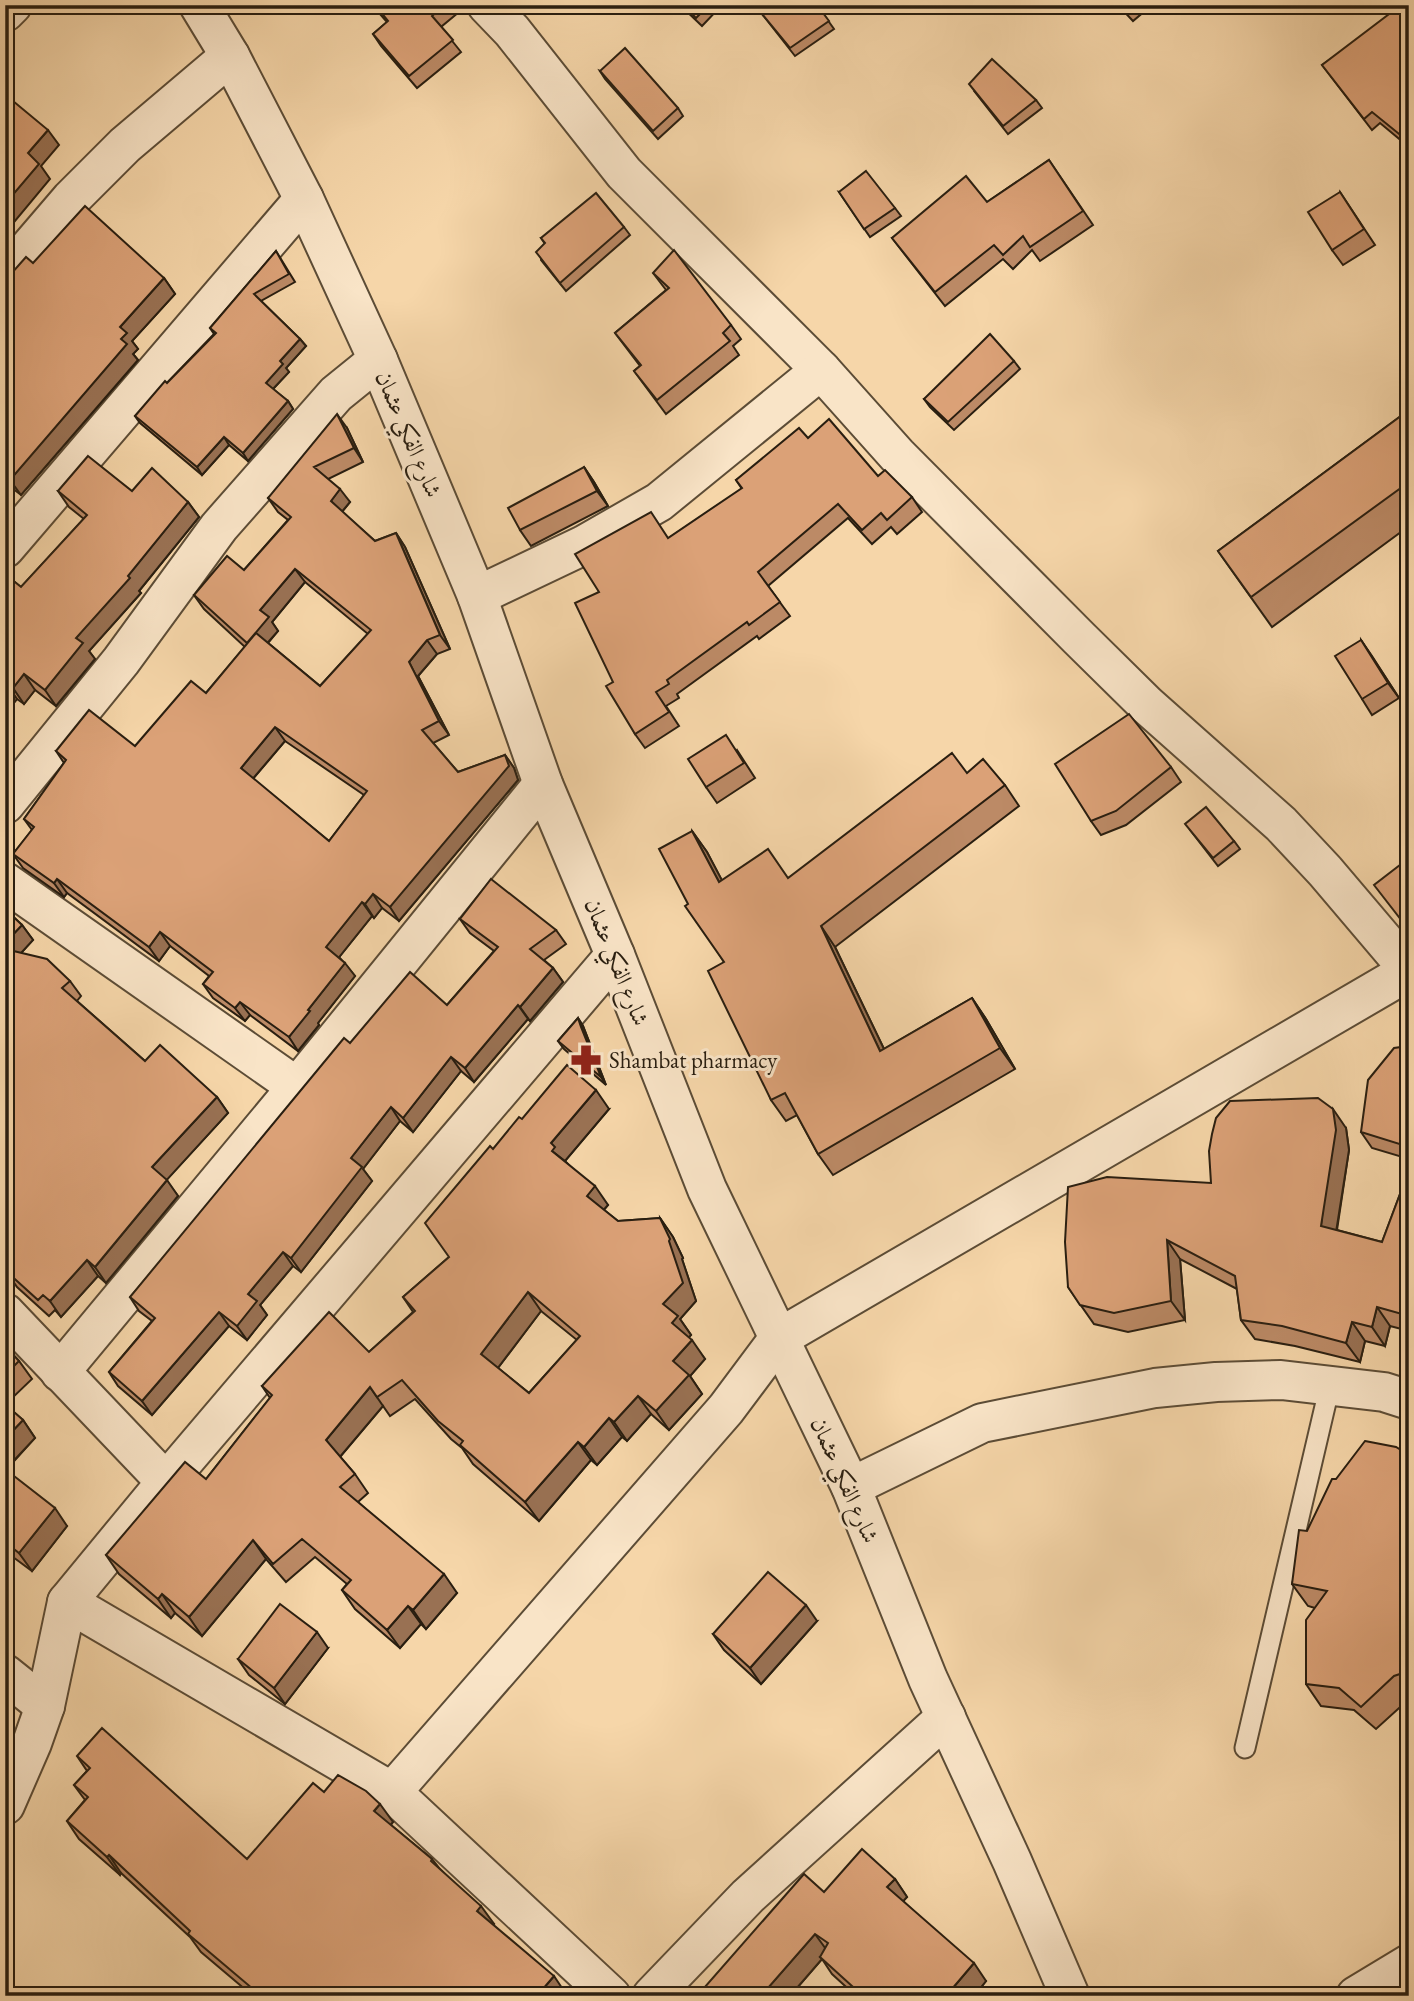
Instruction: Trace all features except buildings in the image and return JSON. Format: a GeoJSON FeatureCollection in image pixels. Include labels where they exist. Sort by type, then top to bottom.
{"type":"FeatureCollection","features":[{"type":"Feature","properties":{"kind":"street"},"geometry":{"type":"LineString","coordinates":[[5,12],[12,5]]}},
{"type":"Feature","properties":{"kind":"street","name":"شارع الفكي عثمان"},"geometry":{"type":"LineString","coordinates":[[199,5],[229,56],[304,199],[378,360],[477,596],[542,784],[615,955],[707,1188],[851,1488],[928,1679],[1070,1996]]}},
{"type":"Feature","properties":{"kind":"street"},"geometry":{"type":"LineString","coordinates":[[392,1792],[726,1409],[779,1338],[1409,970],[1325,871],[1281,824],[1108,667],[897,455],[821,370],[624,173],[512,31],[487,5]]}},
{"type":"Feature","properties":{"kind":"street"},"geometry":{"type":"LineString","coordinates":[[5,276],[71,199],[125,145],[229,56]]}},
{"type":"Feature","properties":{"kind":"street"},"geometry":{"type":"LineString","coordinates":[[5,548],[304,199]]}},
{"type":"Feature","properties":{"kind":"street"},"geometry":{"type":"LineString","coordinates":[[5,804],[121,661],[219,527],[336,394],[378,360]]}},
{"type":"Feature","properties":{"kind":"street"},"geometry":{"type":"LineString","coordinates":[[477,596],[584,545],[659,502],[821,370]]}},
{"type":"Feature","properties":{"kind":"street"},"geometry":{"type":"LineString","coordinates":[[60,1372],[297,1087],[542,784]]}},
{"type":"Feature","properties":{"kind":"street"},"geometry":{"type":"LineString","coordinates":[[5,882],[297,1087]]}},
{"type":"Feature","properties":{"kind":"street"},"geometry":{"type":"LineString","coordinates":[[5,1805],[45,1706],[67,1602],[615,955]]}},
{"type":"Feature","properties":{"kind":"street"},"geometry":{"type":"LineString","coordinates":[[5,1313],[166,1482]]}},
{"type":"Feature","properties":{"kind":"street"},"geometry":{"type":"LineString","coordinates":[[851,1488],[982,1423],[1030,1411],[1155,1388],[1216,1382],[1281,1380],[1384,1392],[1409,1400]]}},
{"type":"Feature","properties":{"kind":"street"},"geometry":{"type":"LineString","coordinates":[[67,1602],[392,1792],[611,1996]]}},
{"type":"Feature","properties":{"kind":"street"},"geometry":{"type":"LineString","coordinates":[[5,1674],[45,1706]]}},
{"type":"Feature","properties":{"kind":"street"},"geometry":{"type":"LineString","coordinates":[[652,1996],[748,1896],[946,1717]]}},
{"type":"Feature","properties":{"kind":"street"},"geometry":{"type":"LineString","coordinates":[[1356,1996],[1409,1964]]}},
{"type":"Feature","properties":{"kind":"lane"},"geometry":{"type":"LineString","coordinates":[[1245,1748],[1330,1385]]}},
{"type":"Feature","properties":{"kind":"place","name":"Shambat pharmacy"},"geometry":{"type":"Point","coordinates":[586,1060]}}]}
